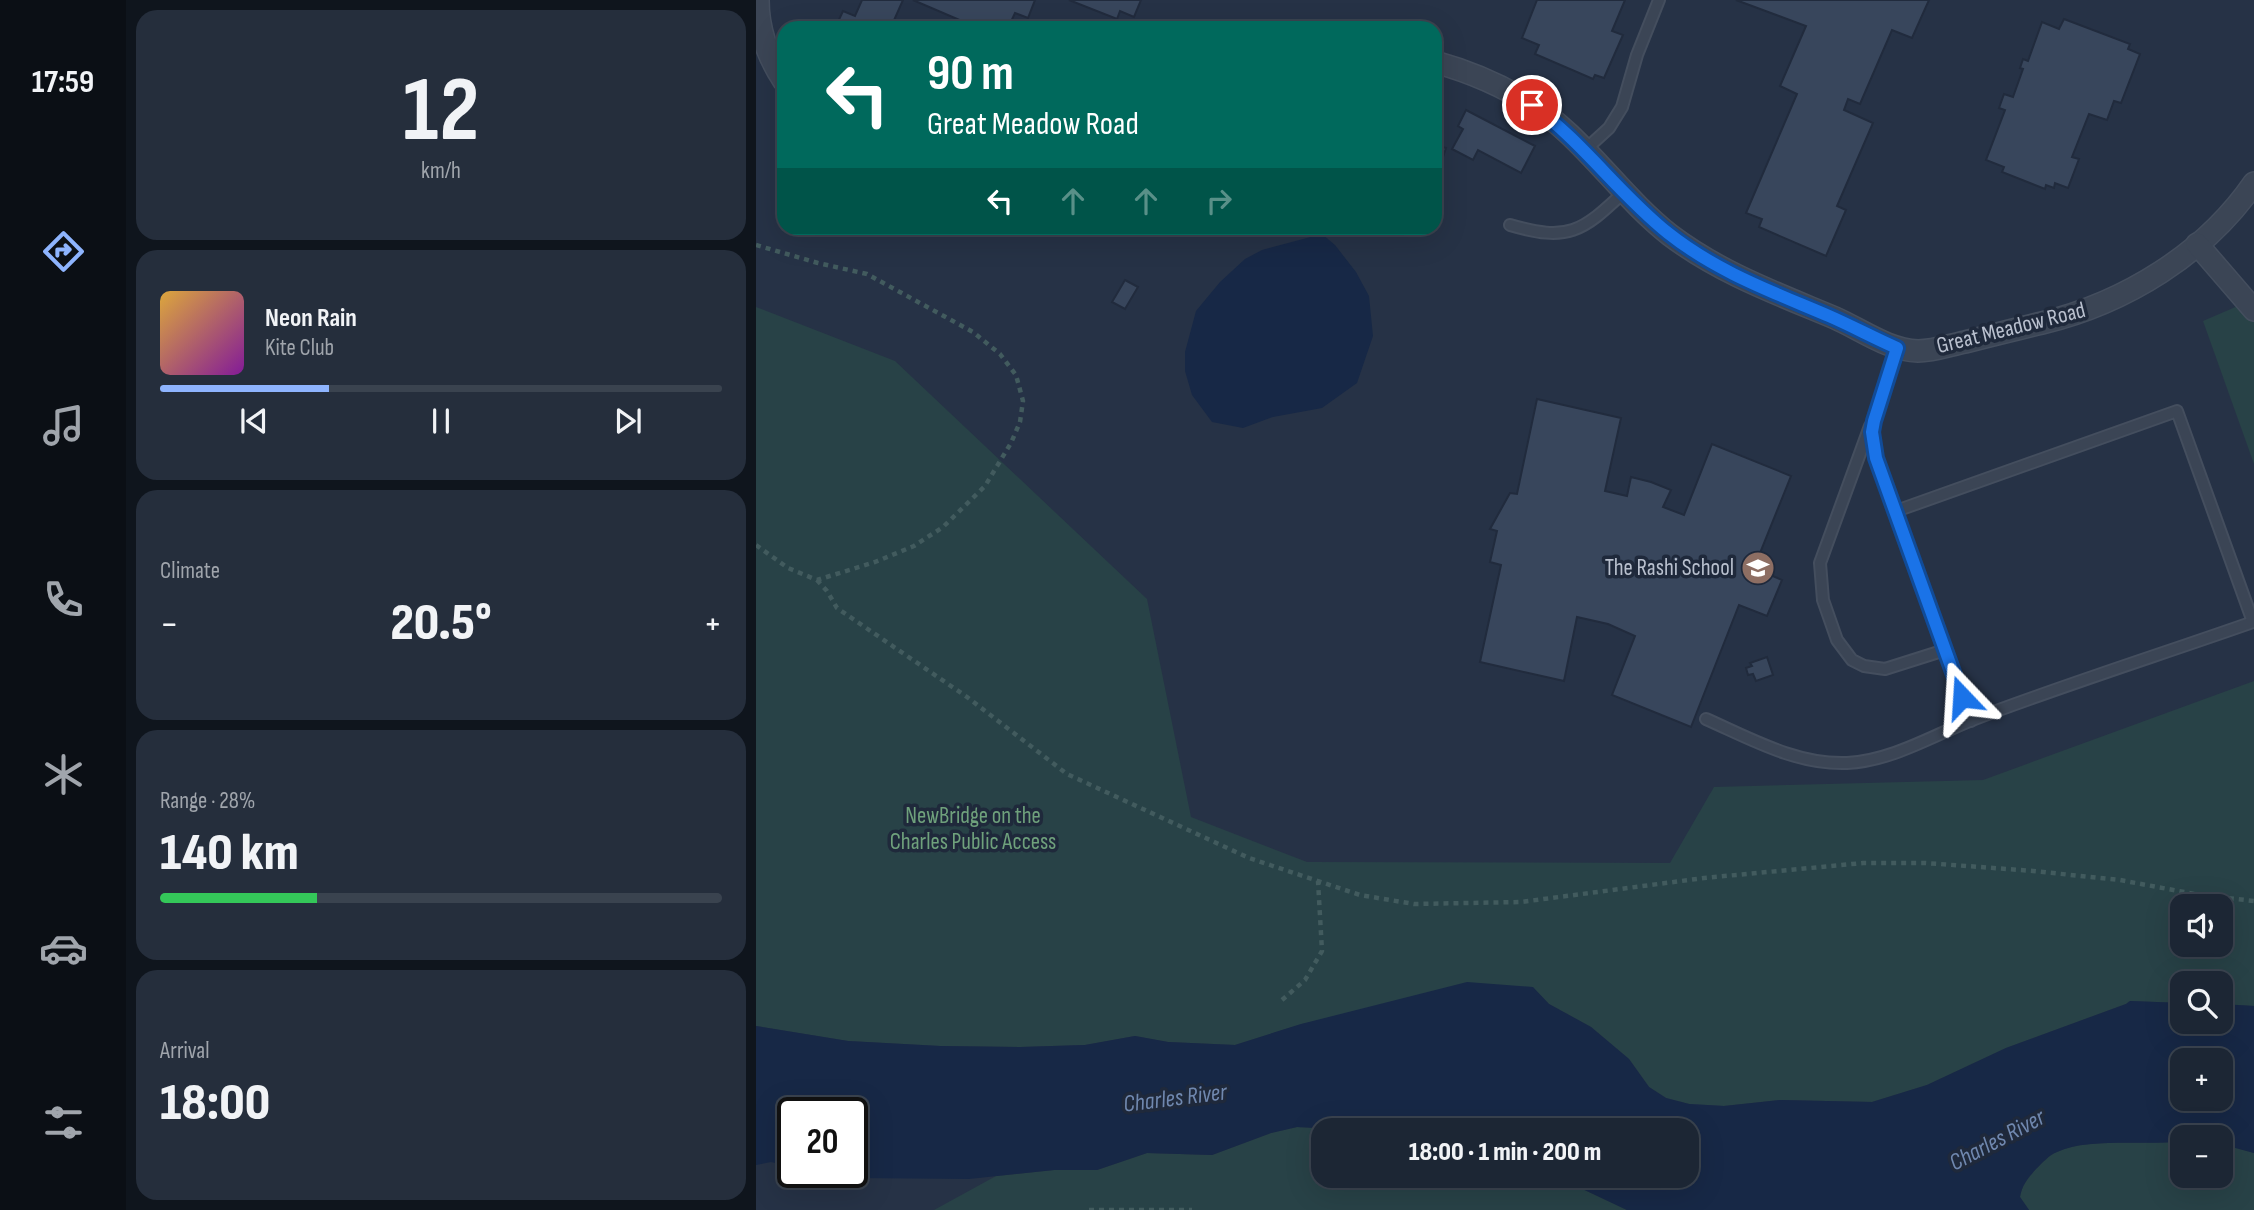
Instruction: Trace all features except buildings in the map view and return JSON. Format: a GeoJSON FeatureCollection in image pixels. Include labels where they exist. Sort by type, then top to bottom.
{"type":"FeatureCollection","features":[{"type":"Feature","properties":{"kind":"street"},"geometry":{"type":"LineString","coordinates":[[758,0],[760,23],[767,47],[777,67]]}},
{"type":"Feature","properties":{"kind":"street","name":"Great Meadow Road"},"geometry":{"type":"LineString","coordinates":[[1442,64],[1470,73],[1513,93],[1551,118],[1654,221],[1708,261],[1897,348],[1910,351],[1934,349],[2080,313],[2141,284],[2197,244],[2232,210],[2254,183]]}},
{"type":"Feature","properties":{"kind":"street"},"geometry":{"type":"LineString","coordinates":[[2197,244],[2254,310]]}},
{"type":"Feature","properties":{"kind":"lane"},"geometry":{"type":"LineString","coordinates":[[1585,150],[1609,128],[1622,107],[1637,55],[1659,0]]}},
{"type":"Feature","properties":{"kind":"lane"},"geometry":{"type":"LineString","coordinates":[[1510,225],[1544,233],[1570,232],[1593,220],[1624,192]]}},
{"type":"Feature","properties":{"kind":"lane"},"geometry":{"type":"LineString","coordinates":[[1897,348],[1820,563],[1823,600],[1837,640],[1852,660],[1864,666],[1885,669],[1945,650]]}},
{"type":"Feature","properties":{"kind":"lane"},"geometry":{"type":"LineString","coordinates":[[1877,407],[1872,432],[1876,458],[1971,721]]}},
{"type":"Feature","properties":{"kind":"lane"},"geometry":{"type":"LineString","coordinates":[[1706,719],[1786,754],[1817,761],[1849,763],[1911,747],[1971,721],[2253,622],[2177,411],[1896,511]]}},
{"type":"Feature","properties":{"kind":"path"},"geometry":{"type":"LineString","coordinates":[[756,245],[867,274],[973,332],[1000,354],[1016,375],[1023,401],[1020,422],[998,466],[985,486],[943,527],[914,546],[888,557],[817,580]]}},
{"type":"Feature","properties":{"kind":"path"},"geometry":{"type":"LineString","coordinates":[[756,545],[788,568],[817,580],[827,590],[837,608],[967,697],[1067,774],[1249,858],[1360,895],[1415,904],[1521,902],[1718,876],[1863,863],[1926,863],[2120,880],[2200,895],[2254,901]]}},
{"type":"Feature","properties":{"kind":"path"},"geometry":{"type":"LineString","coordinates":[[1282,1000],[1305,980],[1322,951],[1318,881]]}},
{"type":"Feature","properties":{"kind":"path"},"geometry":{"type":"LineString","coordinates":[[1089,1210],[1192,1210]]}},
{"type":"Feature","properties":{"kind":"green space"},"geometry":{"type":"Polygon","coordinates":[[[2254,299],[2254,464],[2203,321],[2254,299]]]}},
{"type":"Feature","properties":{"kind":"green space","name":"NewBridge on the Charles Public Access"},"geometry":{"type":"Polygon","coordinates":[[[756,307],[895,361],[1147,599],[1191,817],[1307,862],[1670,863],[1714,787],[1983,780],[2254,681],[2254,1006],[2233,1005],[2233,971],[2170,971],[2170,1003],[2130,1001],[2006,1048],[1927,1085],[1872,1102],[1780,1100],[1724,1106],[1689,1104],[1666,1098],[1649,1087],[1629,1059],[1591,1027],[1549,1004],[1532,987],[1302,1024],[1235,1045],[1168,1042],[1135,1036],[1085,1045],[1021,1047],[848,1041],[756,1026],[756,307]]]}},
{"type":"Feature","properties":{"kind":"green space"},"geometry":{"type":"Polygon","coordinates":[[[1297,1127],[1311,1127],[1311,1188],[1580,1188],[1627,1210],[934,1210],[996,1176],[1054,1170],[1097,1170],[1147,1153],[1212,1155],[1271,1133],[1297,1127]]]}},
{"type":"Feature","properties":{"kind":"green space"},"geometry":{"type":"Polygon","coordinates":[[[2168,1142],[2170,1188],[2233,1188],[2233,1147],[2254,1153],[2254,1210],[2029,1210],[2020,1197],[2033,1172],[2048,1157],[2070,1147],[2101,1143],[2168,1142]]]}},
{"type":"Feature","properties":{"kind":"water"},"geometry":{"type":"Polygon","coordinates":[[[1323,235],[1335,245],[1356,272],[1369,296],[1373,336],[1357,383],[1322,408],[1273,417],[1243,428],[1212,422],[1192,395],[1185,371],[1185,352],[1196,311],[1220,282],[1245,259],[1262,250],[1323,235]]]}},
{"type":"Feature","properties":{"kind":"water","name":"Charles River"},"geometry":{"type":"Polygon","coordinates":[[[1467,982],[1533,987],[1549,1004],[1591,1027],[1629,1059],[1649,1087],[1666,1098],[1689,1104],[1724,1106],[1780,1100],[1872,1102],[1927,1085],[2006,1048],[2130,1001],[2170,1003],[2170,1034],[2233,1034],[2233,1005],[2254,1006],[2254,1153],[2233,1147],[2233,1125],[2170,1125],[2170,1142],[2101,1143],[2070,1147],[2048,1157],[2026,1182],[2020,1197],[2029,1210],[1627,1210],[1580,1188],[1699,1188],[1699,1118],[1311,1118],[1311,1128],[1297,1127],[1271,1133],[1212,1155],[1147,1153],[1097,1170],[1054,1170],[969,1179],[868,1178],[868,1097],[777,1097],[777,1163],[756,1165],[756,1026],[848,1041],[940,1046],[1085,1045],[1135,1036],[1168,1042],[1235,1045],[1301,1024],[1467,982]]]}},
{"type":"Feature","properties":{"kind":"place","name":"The Rashi School"},"geometry":{"type":"Point","coordinates":[1758,568]}},
{"type":"Feature","properties":{"kind":"route"},"geometry":{"type":"LineString","coordinates":[[1532,105],[1568,133],[1654,221],[1708,261],[1897,348],[1874,421],[1872,432],[1876,458],[1962,697]]}}]}
